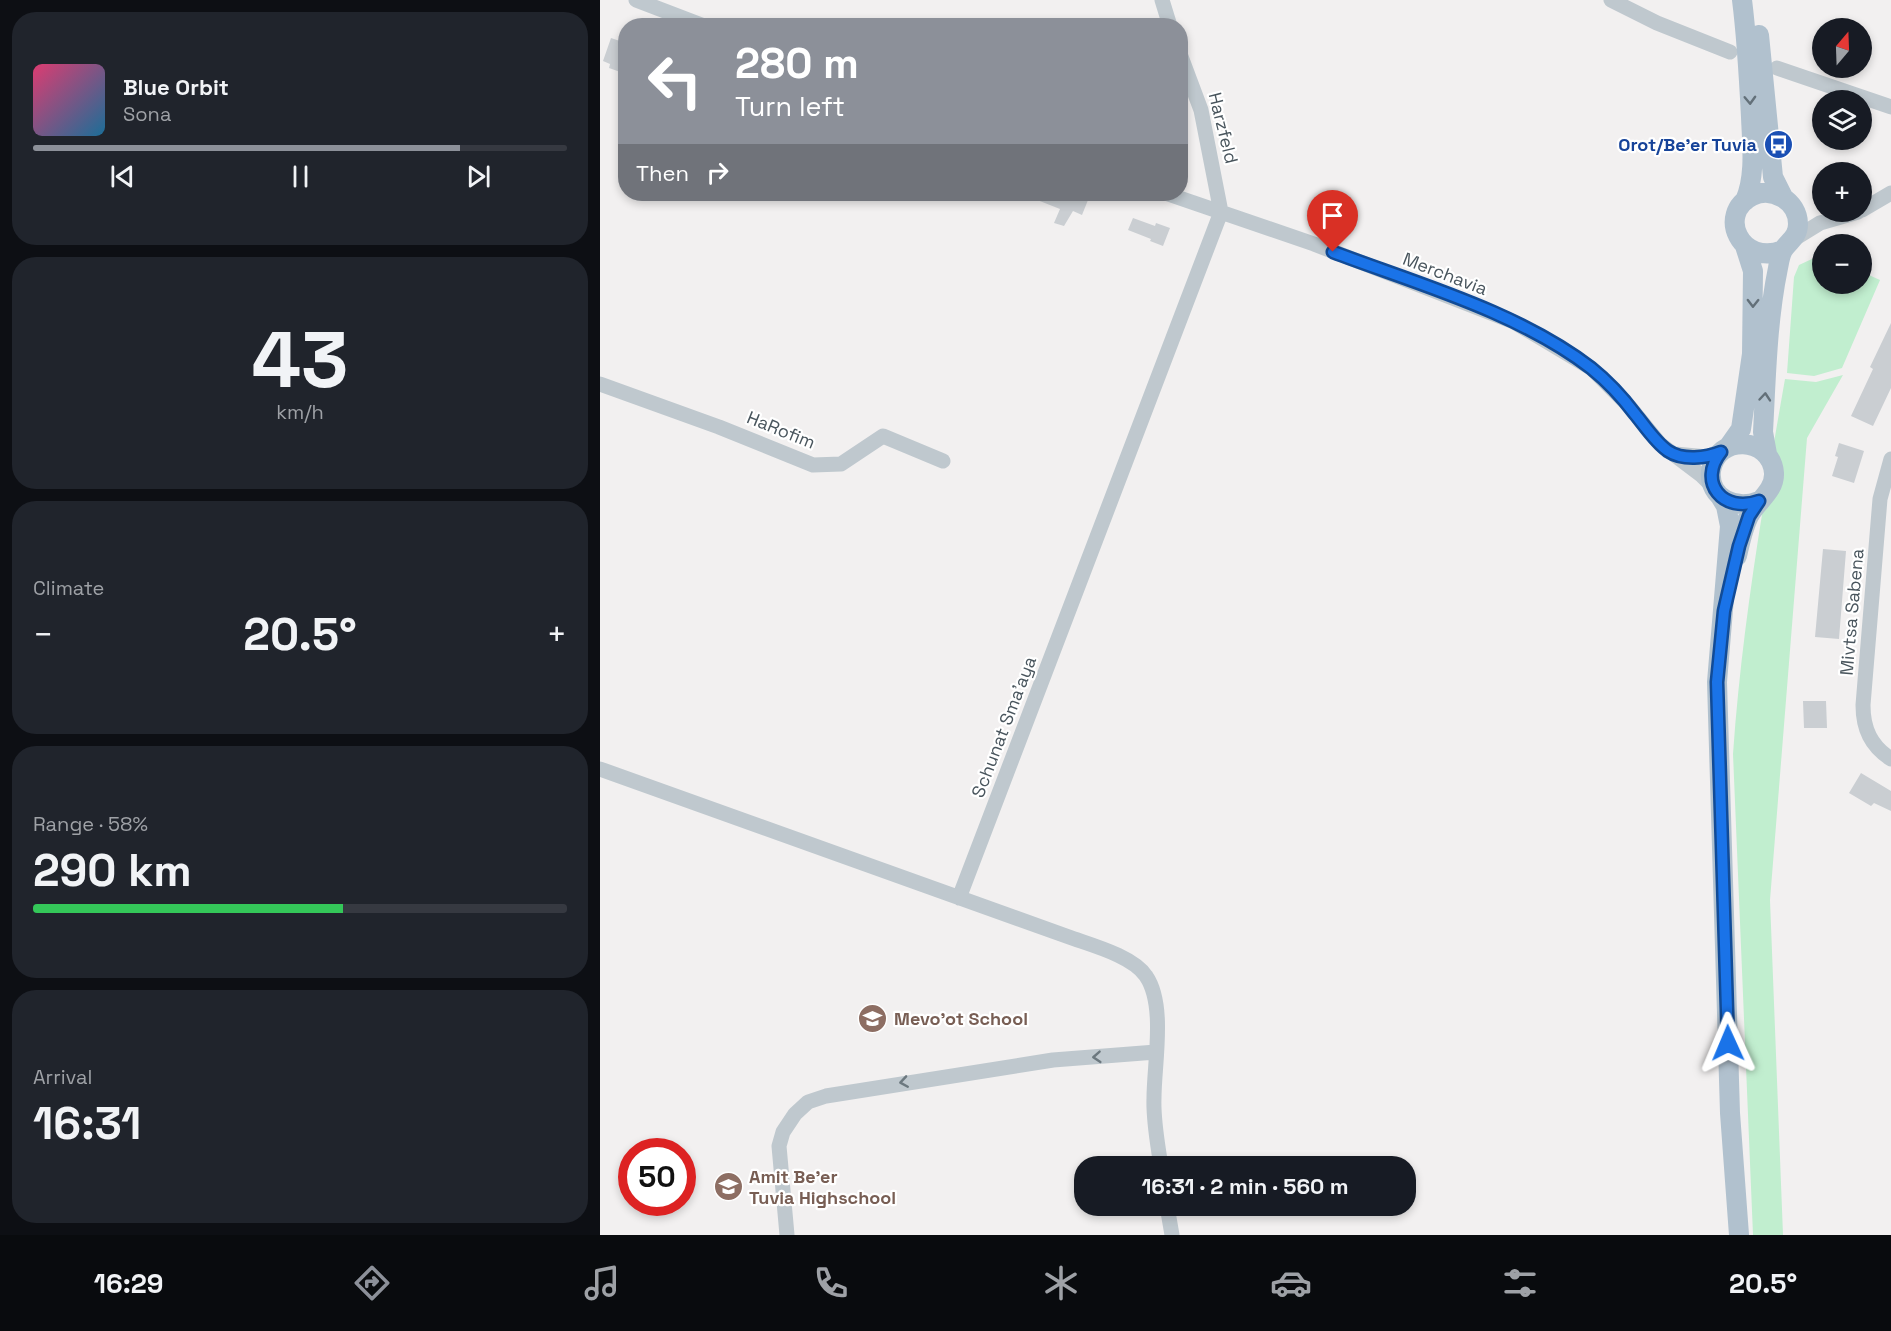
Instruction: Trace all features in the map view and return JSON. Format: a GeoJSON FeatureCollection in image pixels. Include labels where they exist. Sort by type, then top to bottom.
{"type":"FeatureCollection","features":[{"type":"Feature","properties":{"kind":"main road"},"geometry":{"type":"LineString","coordinates":[[1739,1235],[1730,1113],[1717,682],[1730,526],[1726,506],[1717,492],[1712,469],[1741,429],[1752,354],[1753,271],[1735,228],[1739,209],[1749,190],[1752,158],[1748,46],[1742,0]]}},
{"type":"Feature","properties":{"kind":"main road"},"geometry":{"type":"LineString","coordinates":[[1724,611],[1743,533],[1759,501],[1772,485],[1774,474],[1763,442],[1774,298],[1788,244],[1798,224],[1773,177],[1761,44],[1752,0]]}},
{"type":"Feature","properties":{"kind":"main road"},"geometry":{"type":"LineString","coordinates":[[1745,201],[1763,192],[1788,202]]}},
{"type":"Feature","properties":{"kind":"main road"},"geometry":{"type":"LineString","coordinates":[[1744,246],[1762,254],[1773,254],[1788,244]]}},
{"type":"Feature","properties":{"kind":"main road"},"geometry":{"type":"LineString","coordinates":[[1725,449],[1749,444],[1767,454]]}},
{"type":"Feature","properties":{"kind":"main road"},"geometry":{"type":"LineString","coordinates":[[1717,492],[1738,505],[1759,501]]}},
{"type":"Feature","properties":{"kind":"street"},"geometry":{"type":"LineString","coordinates":[[636,0],[683,18]]}},
{"type":"Feature","properties":{"kind":"street"},"geometry":{"type":"LineString","coordinates":[[1162,0],[1168,18]]}},
{"type":"Feature","properties":{"kind":"street"},"geometry":{"type":"LineString","coordinates":[[1611,0],[1657,23],[1730,52]]}},
{"type":"Feature","properties":{"kind":"street"},"geometry":{"type":"LineString","coordinates":[[1777,68],[1891,107]]}},
{"type":"Feature","properties":{"kind":"street","name":"Harzfeld"},"geometry":{"type":"LineString","coordinates":[[1188,75],[1201,110],[1221,212]]}},
{"type":"Feature","properties":{"kind":"street"},"geometry":{"type":"LineString","coordinates":[[1872,204],[1891,194]]}},
{"type":"Feature","properties":{"kind":"street","name":"Merchavia"},"geometry":{"type":"LineString","coordinates":[[1188,201],[1314,244],[1514,322],[1591,368],[1629,406],[1670,453],[1701,475],[1717,492]]}},
{"type":"Feature","properties":{"kind":"street"},"geometry":{"type":"LineString","coordinates":[[1788,202],[1804,215],[1812,215]]}},
{"type":"Feature","properties":{"kind":"street","name":"Schunat Sma'aya"},"geometry":{"type":"LineString","coordinates":[[959,898],[1221,212]]}},
{"type":"Feature","properties":{"kind":"street"},"geometry":{"type":"LineString","coordinates":[[1788,244],[1823,222]]}},
{"type":"Feature","properties":{"kind":"street","name":"HaRofim"},"geometry":{"type":"LineString","coordinates":[[600,384],[719,427],[813,465],[841,464],[883,436],[943,461]]}},
{"type":"Feature","properties":{"kind":"street"},"geometry":{"type":"LineString","coordinates":[[1670,453],[1698,458],[1707,457],[1725,449]]}},
{"type":"Feature","properties":{"kind":"street","name":"Mivtsa Sabena"},"geometry":{"type":"LineString","coordinates":[[1891,459],[1883,482],[1885,531],[1863,723],[1874,745],[1891,759]]}},
{"type":"Feature","properties":{"kind":"street"},"geometry":{"type":"LineString","coordinates":[[600,770],[1089,944],[1136,965],[1146,976],[1154,993],[1157,1014],[1154,1101],[1160,1156]]}},
{"type":"Feature","properties":{"kind":"street"},"geometry":{"type":"LineString","coordinates":[[787,1235],[779,1146],[783,1132],[795,1114],[808,1102],[836,1094],[1053,1060],[1156,1052]]}},
{"type":"Feature","properties":{"kind":"street"},"geometry":{"type":"LineString","coordinates":[[1169,1216],[1172,1235]]}},
{"type":"Feature","properties":{"kind":"green space"},"geometry":{"type":"Polygon","coordinates":[[[1812,259],[1812,294],[1872,294],[1872,276],[1880,280],[1842,368],[1814,376],[1787,373],[1794,277],[1799,265],[1812,259]]]}},
{"type":"Feature","properties":{"kind":"green space"},"geometry":{"type":"Polygon","coordinates":[[[1843,375],[1807,438],[1770,900],[1783,1235],[1753,1235],[1733,754],[1742,659],[1761,519],[1785,379],[1816,382],[1843,375]]]}},
{"type":"Feature","properties":{"kind":"building"},"geometry":{"type":"Polygon","coordinates":[[[611,38],[618,40],[618,71],[609,68],[610,64],[603,61],[611,38]]]}},
{"type":"Feature","properties":{"kind":"building"},"geometry":{"type":"Polygon","coordinates":[[[1040,201],[1088,201],[1082,215],[1073,211],[1064,226],[1054,223],[1060,209],[1040,201]]]}},
{"type":"Feature","properties":{"kind":"building"},"geometry":{"type":"Polygon","coordinates":[[[1133,218],[1155,226],[1156,223],[1170,228],[1163,246],[1128,230],[1133,218]]]}},
{"type":"Feature","properties":{"kind":"building"},"geometry":{"type":"Polygon","coordinates":[[[1891,323],[1891,388],[1873,426],[1851,416],[1873,369],[1870,367],[1891,323]]]}},
{"type":"Feature","properties":{"kind":"building"},"geometry":{"type":"Polygon","coordinates":[[[1839,443],[1864,451],[1854,483],[1832,476],[1838,457],[1835,456],[1839,443]]]}},
{"type":"Feature","properties":{"kind":"building"},"geometry":{"type":"Polygon","coordinates":[[[1823,549],[1846,551],[1839,639],[1815,637],[1823,549]]]}},
{"type":"Feature","properties":{"kind":"building"},"geometry":{"type":"Polygon","coordinates":[[[1803,701],[1826,701],[1827,728],[1804,728],[1803,701]]]}},
{"type":"Feature","properties":{"kind":"building"},"geometry":{"type":"Polygon","coordinates":[[[1861,773],[1891,791],[1891,811],[1874,803],[1871,806],[1849,793],[1861,773]]]}},
{"type":"Feature","properties":{"kind":"place","name":"Orot/Be'er Tuvia"},"geometry":{"type":"Point","coordinates":[1778,145]}},
{"type":"Feature","properties":{"kind":"place","name":"Mevo'ot School"},"geometry":{"type":"Point","coordinates":[873,1019]}},
{"type":"Feature","properties":{"kind":"place","name":"Amit Be'er Tuvia Highschool"},"geometry":{"type":"Point","coordinates":[728,1187]}},
{"type":"Feature","properties":{"kind":"route"},"geometry":{"type":"LineString","coordinates":[[1333,252],[1514,322],[1553,344],[1591,368],[1629,406],[1670,453],[1698,458],[1721,452],[1715,459],[1711,479],[1720,496],[1738,505],[1749,505],[1759,501],[1749,516],[1739,546],[1724,611],[1717,682],[1728,1043]]}}]}
